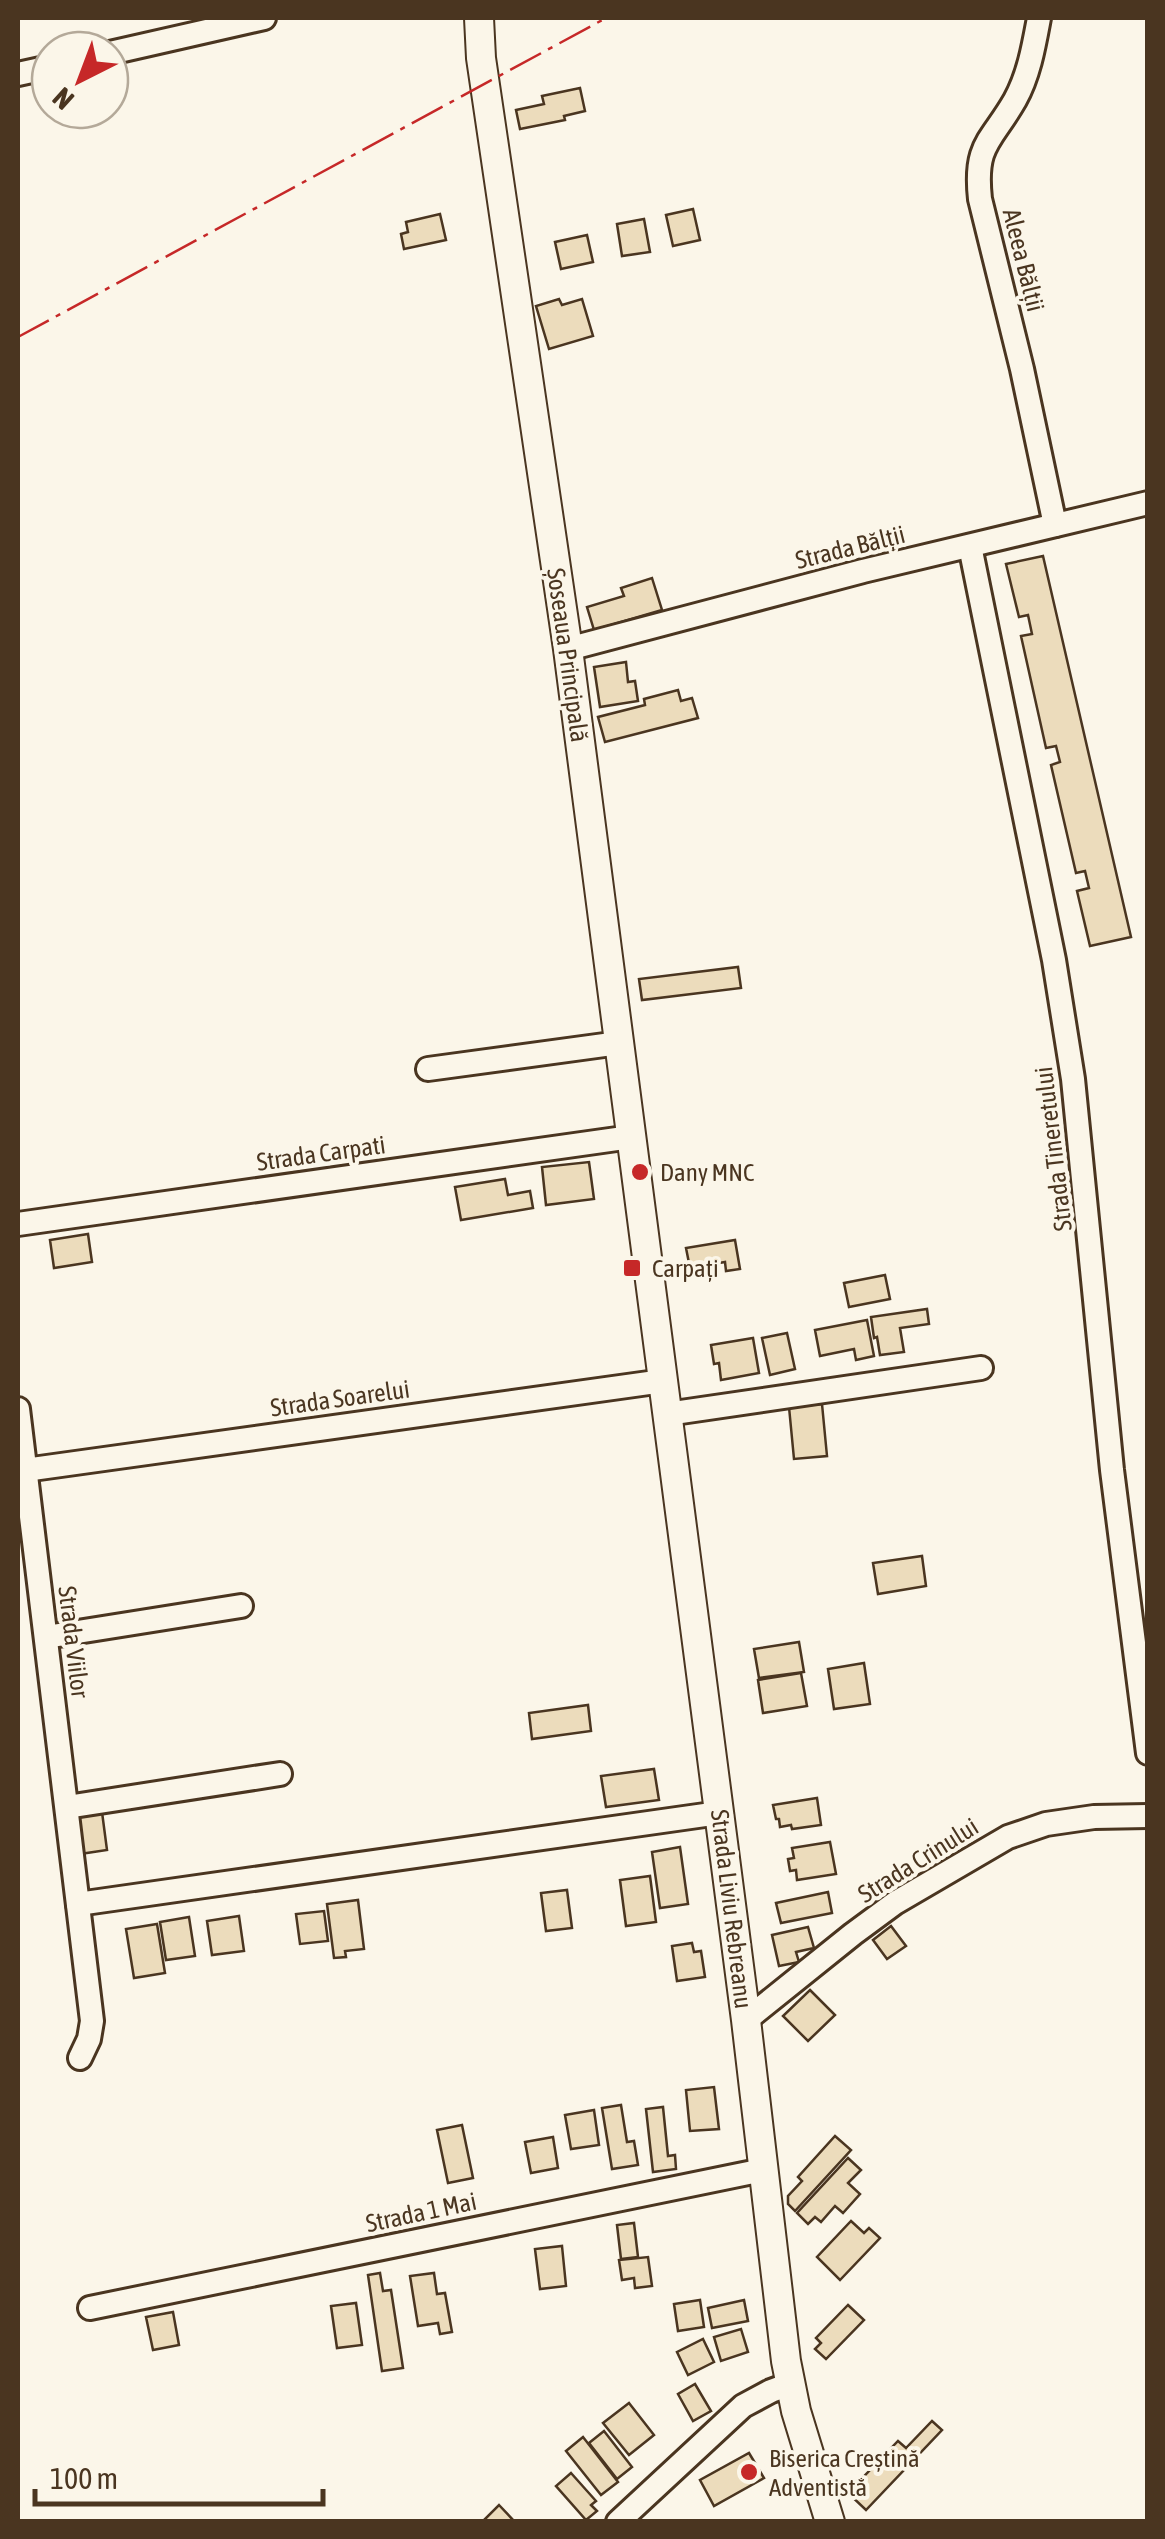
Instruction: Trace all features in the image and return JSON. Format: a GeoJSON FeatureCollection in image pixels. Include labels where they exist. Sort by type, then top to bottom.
{"type":"FeatureCollection","features":[{"type":"Feature","properties":{"kind":"main road","name":"Șoseaua Principală"},"geometry":{"type":"LineString","coordinates":[[479,18],[481,58],[568,650],[652,1293]]}},
{"type":"Feature","properties":{"kind":"main road","name":"Strada Liviu Rebreanu"},"geometry":{"type":"LineString","coordinates":[[652,1293],[790,2384],[830,2522]]}},
{"type":"Feature","properties":{"kind":"street"},"geometry":{"type":"LineString","coordinates":[[130,48],[264,18]]}},
{"type":"Feature","properties":{"kind":"street","name":"Aleea Bălții"},"geometry":{"type":"LineString","coordinates":[[1040,18],[1017,98],[984,147],[977,173],[1054,525]]}},
{"type":"Feature","properties":{"kind":"street","name":"Strada Bălții"},"geometry":{"type":"LineString","coordinates":[[568,650],[1148,503]]}},
{"type":"Feature","properties":{"kind":"street","name":"Strada Tineretului"},"geometry":{"type":"LineString","coordinates":[[970,546],[1071,1062],[1112,1470],[1148,1753]]}},
{"type":"Feature","properties":{"kind":"street"},"geometry":{"type":"LineString","coordinates":[[428,1069],[619,1043]]}},
{"type":"Feature","properties":{"kind":"street","name":"Strada Carpati"},"geometry":{"type":"LineString","coordinates":[[18,1224],[632,1137]]}},
{"type":"Feature","properties":{"kind":"street"},"geometry":{"type":"LineString","coordinates":[[667,1414],[981,1368]]}},
{"type":"Feature","properties":{"kind":"street","name":"Strada Soarelui"},"geometry":{"type":"LineString","coordinates":[[25,1470],[663,1380]]}},
{"type":"Feature","properties":{"kind":"street","name":"Strada Viilor"},"geometry":{"type":"LineString","coordinates":[[18,1409],[92,2022],[80,2058]]}},
{"type":"Feature","properties":{"kind":"street"},"geometry":{"type":"LineString","coordinates":[[46,1636],[240,1606]]}},
{"type":"Feature","properties":{"kind":"street"},"geometry":{"type":"LineString","coordinates":[[66,1808],[280,1774]]}},
{"type":"Feature","properties":{"kind":"street"},"geometry":{"type":"LineString","coordinates":[[78,1904],[719,1813]]}},
{"type":"Feature","properties":{"kind":"street","name":"Strada Crinului"},"geometry":{"type":"LineString","coordinates":[[746,2020],[895,1904],[1008,1837],[1046,1824],[1094,1817],[1148,1816]]}},
{"type":"Feature","properties":{"kind":"street","name":"Strada 1 Mai"},"geometry":{"type":"LineString","coordinates":[[90,2308],[763,2170]]}},
{"type":"Feature","properties":{"kind":"street"},"geometry":{"type":"LineString","coordinates":[[618,2522],[743,2406],[790,2384]]}},
{"type":"Feature","properties":{"kind":"building"},"geometry":{"type":"Polygon","coordinates":[[[580,88],[585,111],[564,116],[565,120],[520,129],[516,110],[544,104],[542,96],[580,88]]]}},
{"type":"Feature","properties":{"kind":"building"},"geometry":{"type":"Polygon","coordinates":[[[693,209],[700,240],[673,246],[666,215],[693,209]]]}},
{"type":"Feature","properties":{"kind":"building"},"geometry":{"type":"Polygon","coordinates":[[[440,214],[446,240],[404,249],[401,234],[408,232],[406,222],[440,214]]]}},
{"type":"Feature","properties":{"kind":"building"},"geometry":{"type":"Polygon","coordinates":[[[644,219],[650,252],[622,256],[617,224],[644,219]]]}},
{"type":"Feature","properties":{"kind":"building"},"geometry":{"type":"Polygon","coordinates":[[[587,235],[593,262],[561,269],[555,242],[587,235]]]}},
{"type":"Feature","properties":{"kind":"building"},"geometry":{"type":"Polygon","coordinates":[[[559,299],[562,305],[582,299],[593,336],[549,349],[536,306],[559,299]]]}},
{"type":"Feature","properties":{"kind":"building"},"geometry":{"type":"Polygon","coordinates":[[[1043,556],[1131,937],[1090,946],[1077,891],[1089,888],[1085,871],[1076,873],[1051,765],[1060,762],[1056,746],[1046,748],[1021,636],[1032,634],[1028,615],[1019,617],[1006,564],[1043,556]]]}},
{"type":"Feature","properties":{"kind":"building"},"geometry":{"type":"Polygon","coordinates":[[[652,578],[662,610],[594,630],[587,607],[624,596],[621,588],[652,578]]]}},
{"type":"Feature","properties":{"kind":"building"},"geometry":{"type":"Polygon","coordinates":[[[626,662],[628,682],[635,681],[638,701],[600,707],[594,667],[626,662]]]}},
{"type":"Feature","properties":{"kind":"building"},"geometry":{"type":"Polygon","coordinates":[[[678,690],[681,701],[692,698],[698,718],[605,742],[598,717],[645,705],[644,699],[678,690]]]}},
{"type":"Feature","properties":{"kind":"building"},"geometry":{"type":"Polygon","coordinates":[[[738,967],[741,988],[642,1000],[639,979],[738,967]]]}},
{"type":"Feature","properties":{"kind":"building"},"geometry":{"type":"Polygon","coordinates":[[[589,1162],[594,1199],[546,1205],[542,1167],[589,1162]]]}},
{"type":"Feature","properties":{"kind":"building"},"geometry":{"type":"Polygon","coordinates":[[[505,1179],[508,1195],[530,1191],[533,1208],[461,1220],[455,1187],[505,1179]]]}},
{"type":"Feature","properties":{"kind":"building"},"geometry":{"type":"Polygon","coordinates":[[[88,1234],[92,1262],[54,1268],[50,1240],[88,1234]]]}},
{"type":"Feature","properties":{"kind":"building"},"geometry":{"type":"Polygon","coordinates":[[[735,1240],[740,1269],[726,1271],[725,1262],[690,1268],[686,1248],[735,1240]]]}},
{"type":"Feature","properties":{"kind":"building"},"geometry":{"type":"Polygon","coordinates":[[[885,1275],[890,1299],[849,1307],[844,1283],[885,1275]]]}},
{"type":"Feature","properties":{"kind":"building"},"geometry":{"type":"Polygon","coordinates":[[[927,1309],[929,1324],[900,1328],[904,1352],[880,1355],[871,1317],[927,1309]]]}},
{"type":"Feature","properties":{"kind":"building"},"geometry":{"type":"Polygon","coordinates":[[[867,1320],[874,1356],[856,1360],[854,1349],[820,1356],[815,1330],[867,1320]]]}},
{"type":"Feature","properties":{"kind":"building"},"geometry":{"type":"Polygon","coordinates":[[[787,1333],[795,1369],[770,1375],[762,1338],[787,1333]]]}},
{"type":"Feature","properties":{"kind":"building"},"geometry":{"type":"Polygon","coordinates":[[[753,1338],[759,1373],[721,1380],[711,1345],[753,1338]]]}},
{"type":"Feature","properties":{"kind":"building"},"geometry":{"type":"Polygon","coordinates":[[[822,1404],[827,1456],[794,1459],[789,1407],[822,1404]]]}},
{"type":"Feature","properties":{"kind":"building"},"geometry":{"type":"Polygon","coordinates":[[[922,1556],[926,1586],[878,1594],[873,1563],[922,1556]]]}},
{"type":"Feature","properties":{"kind":"building"},"geometry":{"type":"Polygon","coordinates":[[[799,1642],[804,1672],[759,1678],[754,1649],[799,1642]]]}},
{"type":"Feature","properties":{"kind":"building"},"geometry":{"type":"Polygon","coordinates":[[[864,1663],[870,1704],[834,1709],[828,1669],[864,1663]]]}},
{"type":"Feature","properties":{"kind":"building"},"geometry":{"type":"Polygon","coordinates":[[[801,1673],[807,1706],[763,1713],[758,1680],[801,1673]]]}},
{"type":"Feature","properties":{"kind":"building"},"geometry":{"type":"Polygon","coordinates":[[[588,1705],[591,1731],[532,1739],[529,1713],[588,1705]]]}},
{"type":"Feature","properties":{"kind":"building"},"geometry":{"type":"Polygon","coordinates":[[[654,1769],[659,1800],[606,1807],[601,1776],[654,1769]]]}},
{"type":"Feature","properties":{"kind":"building"},"geometry":{"type":"Polygon","coordinates":[[[817,1798],[821,1825],[780,1827],[773,1805],[817,1798]]]}},
{"type":"Feature","properties":{"kind":"building"},"geometry":{"type":"Polygon","coordinates":[[[102,1812],[107,1850],[80,1854],[74,1816],[102,1812]]]}},
{"type":"Feature","properties":{"kind":"building"},"geometry":{"type":"Polygon","coordinates":[[[830,1842],[836,1874],[797,1880],[796,1870],[790,1871],[788,1859],[794,1858],[792,1848],[830,1842]]]}},
{"type":"Feature","properties":{"kind":"building"},"geometry":{"type":"Polygon","coordinates":[[[680,1847],[688,1904],[660,1908],[652,1852],[680,1847]]]}},
{"type":"Feature","properties":{"kind":"building"},"geometry":{"type":"Polygon","coordinates":[[[650,1876],[656,1922],[626,1926],[620,1880],[650,1876]]]}},
{"type":"Feature","properties":{"kind":"building"},"geometry":{"type":"Polygon","coordinates":[[[567,1890],[572,1928],[546,1931],[541,1893],[567,1890]]]}},
{"type":"Feature","properties":{"kind":"building"},"geometry":{"type":"Polygon","coordinates":[[[828,1892],[832,1913],[781,1923],[776,1903],[828,1892]]]}},
{"type":"Feature","properties":{"kind":"building"},"geometry":{"type":"Polygon","coordinates":[[[358,1900],[364,1949],[345,1951],[346,1957],[334,1958],[327,1904],[358,1900]]]}},
{"type":"Feature","properties":{"kind":"building"},"geometry":{"type":"Polygon","coordinates":[[[324,1911],[328,1941],[300,1944],[296,1914],[324,1911]]]}},
{"type":"Feature","properties":{"kind":"building"},"geometry":{"type":"Polygon","coordinates":[[[239,1916],[244,1951],[212,1955],[207,1921],[239,1916]]]}},
{"type":"Feature","properties":{"kind":"building"},"geometry":{"type":"Polygon","coordinates":[[[189,1917],[195,1956],[166,1960],[160,1922],[189,1917]]]}},
{"type":"Feature","properties":{"kind":"building"},"geometry":{"type":"Polygon","coordinates":[[[157,1924],[165,1973],[134,1978],[126,1929],[157,1924]]]}},
{"type":"Feature","properties":{"kind":"building"},"geometry":{"type":"Polygon","coordinates":[[[891,1926],[906,1946],[887,1959],[873,1940],[891,1926]]]}},
{"type":"Feature","properties":{"kind":"building"},"geometry":{"type":"Polygon","coordinates":[[[808,1927],[814,1948],[796,1952],[799,1962],[779,1966],[772,1935],[808,1927]]]}},
{"type":"Feature","properties":{"kind":"building"},"geometry":{"type":"Polygon","coordinates":[[[692,1943],[694,1952],[701,1951],[705,1977],[677,1981],[672,1946],[692,1943]]]}},
{"type":"Feature","properties":{"kind":"building"},"geometry":{"type":"Polygon","coordinates":[[[810,1990],[835,2015],[808,2041],[783,2016],[810,1990]]]}},
{"type":"Feature","properties":{"kind":"building"},"geometry":{"type":"Polygon","coordinates":[[[714,2087],[719,2129],[690,2131],[686,2090],[714,2087]]]}},
{"type":"Feature","properties":{"kind":"building"},"geometry":{"type":"Polygon","coordinates":[[[621,2105],[627,2142],[634,2141],[638,2165],[612,2169],[602,2108],[621,2105]]]}},
{"type":"Feature","properties":{"kind":"building"},"geometry":{"type":"Polygon","coordinates":[[[663,2107],[668,2156],[675,2155],[676,2169],[653,2172],[646,2109],[663,2107]]]}},
{"type":"Feature","properties":{"kind":"building"},"geometry":{"type":"Polygon","coordinates":[[[594,2110],[599,2145],[571,2149],[565,2115],[594,2110]]]}},
{"type":"Feature","properties":{"kind":"building"},"geometry":{"type":"Polygon","coordinates":[[[462,2125],[473,2178],[448,2183],[437,2130],[462,2125]]]}},
{"type":"Feature","properties":{"kind":"building"},"geometry":{"type":"Polygon","coordinates":[[[835,2136],[851,2150],[795,2211],[788,2204],[788,2196],[802,2181],[798,2177],[835,2136]]]}},
{"type":"Feature","properties":{"kind":"building"},"geometry":{"type":"Polygon","coordinates":[[[553,2137],[558,2168],[531,2173],[525,2142],[553,2137]]]}},
{"type":"Feature","properties":{"kind":"building"},"geometry":{"type":"Polygon","coordinates":[[[848,2158],[861,2170],[848,2183],[860,2194],[843,2213],[835,2206],[821,2222],[815,2217],[808,2224],[797,2213],[848,2158]]]}},
{"type":"Feature","properties":{"kind":"building"},"geometry":{"type":"Polygon","coordinates":[[[851,2221],[864,2233],[869,2228],[880,2238],[840,2280],[817,2257],[851,2221]]]}},
{"type":"Feature","properties":{"kind":"building"},"geometry":{"type":"Polygon","coordinates":[[[634,2223],[638,2257],[621,2259],[617,2225],[634,2223]]]}},
{"type":"Feature","properties":{"kind":"building"},"geometry":{"type":"Polygon","coordinates":[[[562,2246],[566,2286],[540,2289],[535,2249],[562,2246]]]}},
{"type":"Feature","properties":{"kind":"building"},"geometry":{"type":"Polygon","coordinates":[[[648,2257],[652,2286],[635,2288],[634,2278],[622,2280],[619,2260],[648,2257]]]}},
{"type":"Feature","properties":{"kind":"building"},"geometry":{"type":"Polygon","coordinates":[[[380,2273],[383,2291],[391,2290],[403,2368],[382,2371],[368,2275],[380,2273]]]}},
{"type":"Feature","properties":{"kind":"building"},"geometry":{"type":"Polygon","coordinates":[[[434,2273],[437,2294],[445,2293],[452,2332],[440,2334],[438,2323],[418,2326],[410,2276],[434,2273]]]}},
{"type":"Feature","properties":{"kind":"building"},"geometry":{"type":"Polygon","coordinates":[[[700,2300],[704,2327],[678,2331],[674,2304],[700,2300]]]}},
{"type":"Feature","properties":{"kind":"building"},"geometry":{"type":"Polygon","coordinates":[[[744,2300],[748,2321],[712,2328],[708,2308],[744,2300]]]}},
{"type":"Feature","properties":{"kind":"building"},"geometry":{"type":"Polygon","coordinates":[[[356,2303],[362,2345],[337,2348],[331,2306],[356,2303]]]}},
{"type":"Feature","properties":{"kind":"building"},"geometry":{"type":"Polygon","coordinates":[[[848,2305],[864,2320],[826,2359],[815,2349],[821,2343],[816,2338],[848,2305]]]}},
{"type":"Feature","properties":{"kind":"building"},"geometry":{"type":"Polygon","coordinates":[[[173,2312],[179,2345],[153,2350],[146,2317],[173,2312]]]}},
{"type":"Feature","properties":{"kind":"building"},"geometry":{"type":"Polygon","coordinates":[[[741,2329],[748,2352],[721,2361],[714,2337],[741,2329]]]}},
{"type":"Feature","properties":{"kind":"building"},"geometry":{"type":"Polygon","coordinates":[[[703,2339],[714,2362],[688,2375],[677,2352],[703,2339]]]}},
{"type":"Feature","properties":{"kind":"building"},"geometry":{"type":"Polygon","coordinates":[[[695,2384],[711,2411],[693,2421],[678,2394],[695,2384]]]}},
{"type":"Feature","properties":{"kind":"building"},"geometry":{"type":"Polygon","coordinates":[[[629,2403],[654,2435],[629,2455],[603,2423],[629,2403]]]}},
{"type":"Feature","properties":{"kind":"building"},"geometry":{"type":"Polygon","coordinates":[[[932,2421],[942,2430],[866,2510],[848,2493],[898,2441],[906,2448],[932,2421]]]}},
{"type":"Feature","properties":{"kind":"building"},"geometry":{"type":"Polygon","coordinates":[[[604,2431],[632,2467],[617,2479],[589,2443],[604,2431]]]}},
{"type":"Feature","properties":{"kind":"building"},"geometry":{"type":"Polygon","coordinates":[[[583,2437],[618,2482],[601,2495],[566,2451],[583,2437]]]}},
{"type":"Feature","properties":{"kind":"building"},"geometry":{"type":"Polygon","coordinates":[[[749,2453],[764,2478],[714,2506],[700,2480],[749,2453]]]}},
{"type":"Feature","properties":{"kind":"building"},"geometry":{"type":"Polygon","coordinates":[[[571,2473],[596,2501],[591,2505],[597,2511],[586,2520],[556,2486],[571,2473]]]}},
{"type":"Feature","properties":{"kind":"building"},"geometry":{"type":"Polygon","coordinates":[[[499,2505],[515,2522],[485,2519],[499,2505]]]}},
{"type":"Feature","properties":{"kind":"power"},"geometry":{"type":"LineString","coordinates":[[18,337],[606,18]]}},
{"type":"Feature","properties":{"kind":"place","name":"Dany MNC"},"geometry":{"type":"Point","coordinates":[640,1172]}},
{"type":"Feature","properties":{"kind":"place","name":"Carpați"},"geometry":{"type":"Point","coordinates":[632,1268]}},
{"type":"Feature","properties":{"kind":"place","name":"Biserica Creștină Adventistă"},"geometry":{"type":"Point","coordinates":[749,2472]}}]}
